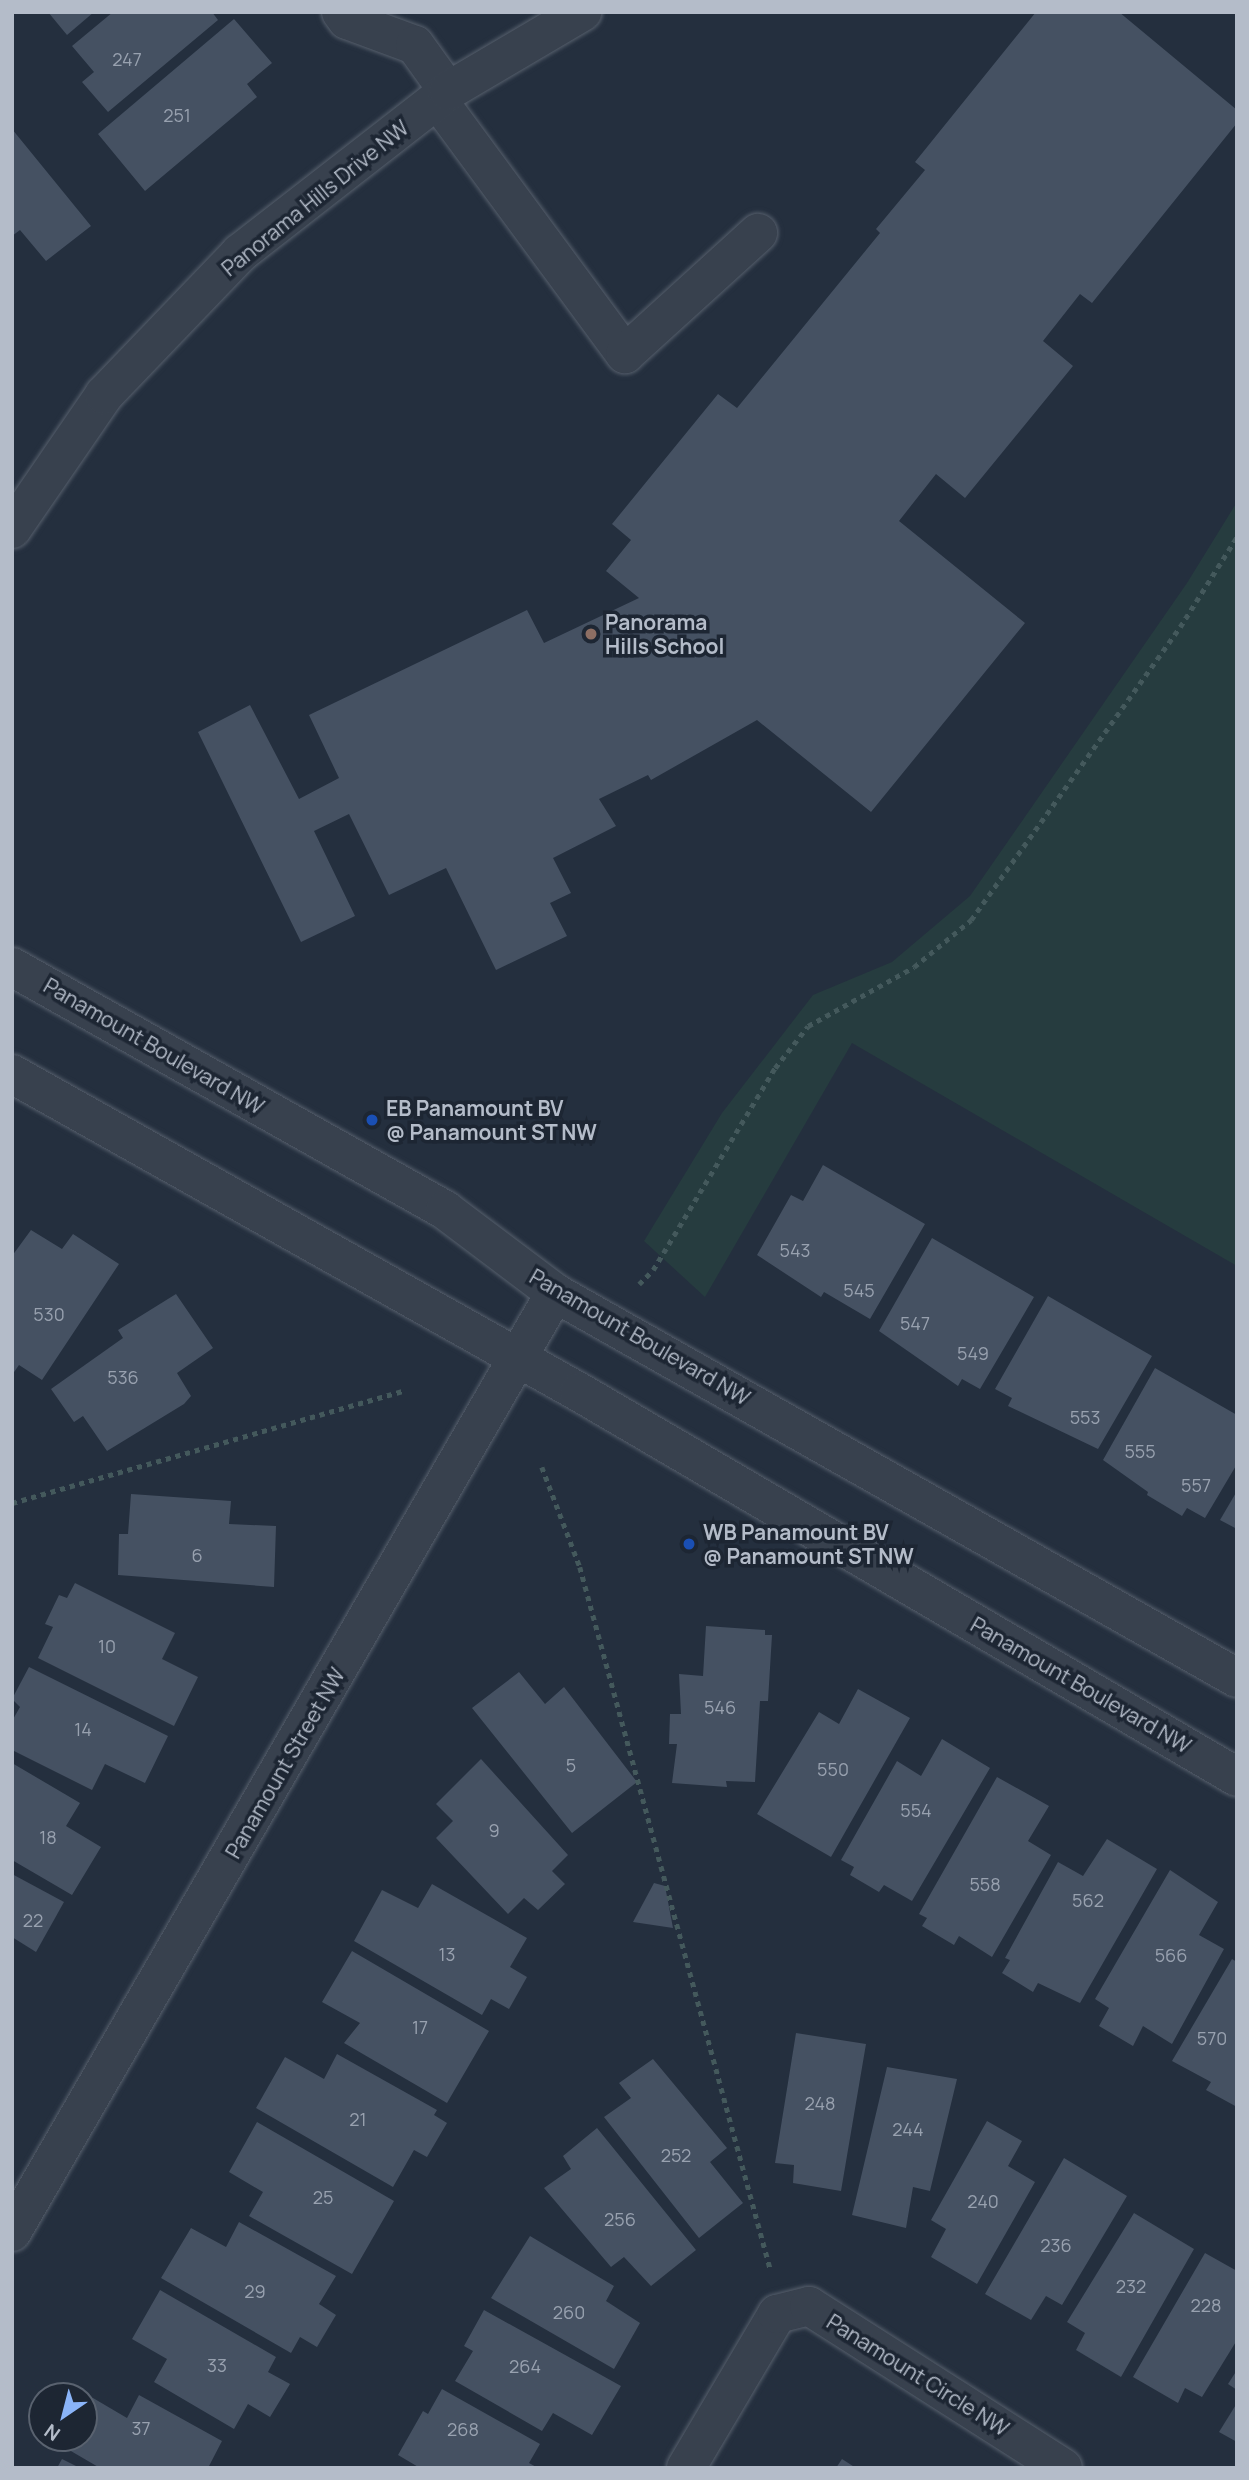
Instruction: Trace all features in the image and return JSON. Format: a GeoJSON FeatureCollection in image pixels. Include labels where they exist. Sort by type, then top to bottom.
{"type":"FeatureCollection","features":[{"type":"Feature","properties":{"kind":"street"},"geometry":{"type":"LineString","coordinates":[[341,12],[347,20],[415,29],[442,95],[625,354],[758,233]]}},
{"type":"Feature","properties":{"kind":"street","name":"Panorama Hills Drive NW"},"geometry":{"type":"LineString","coordinates":[[12,529],[104,395],[240,253],[442,95],[582,12]]}},
{"type":"Feature","properties":{"kind":"street","name":"Panamount Boulevard NW"},"geometry":{"type":"LineString","coordinates":[[12,967],[445,1210],[555,1293],[1237,1678]]}},
{"type":"Feature","properties":{"kind":"street","name":"Panamount Boulevard NW"},"geometry":{"type":"LineString","coordinates":[[12,1074],[518,1359],[1237,1777]]}},
{"type":"Feature","properties":{"kind":"street","name":"Panamount Street NW"},"geometry":{"type":"LineString","coordinates":[[12,2232],[555,1293]]}},
{"type":"Feature","properties":{"kind":"street","name":"Panamount Circle NW"},"geometry":{"type":"LineString","coordinates":[[777,2314],[809,2306],[1063,2468]]}},
{"type":"Feature","properties":{"kind":"street"},"geometry":{"type":"LineString","coordinates":[[686,2468],[777,2314]]}},
{"type":"Feature","properties":{"kind":"path"},"geometry":{"type":"LineString","coordinates":[[635,1287],[653,1270],[775,1068],[808,1026],[914,967],[971,920],[1180,627],[1237,537]]}},
{"type":"Feature","properties":{"kind":"path"},"geometry":{"type":"LineString","coordinates":[[12,1503],[405,1390]]}},
{"type":"Feature","properties":{"kind":"path"},"geometry":{"type":"LineString","coordinates":[[542,1467],[583,1580],[768,2257],[777,2314]]}},
{"type":"Feature","properties":{"kind":"green space"},"geometry":{"type":"Polygon","coordinates":[[[1237,502],[1237,1266],[852,1043],[705,1297],[644,1241],[722,1113],[813,995],[892,962],[970,896],[1187,583],[1237,502]]]}},
{"type":"Feature","properties":{"kind":"building"},"geometry":{"type":"Polygon","coordinates":[[[48,12],[94,12],[67,35],[48,12]]]}},
{"type":"Feature","properties":{"kind":"building"},"geometry":{"type":"Polygon","coordinates":[[[113,12],[212,12],[218,20],[108,112],[82,82],[94,72],[72,46],[113,12]]]}},
{"type":"Feature","properties":{"kind":"building"},"geometry":{"type":"Polygon","coordinates":[[[1036,12],[1119,12],[1237,110],[1237,123],[1092,303],[1080,294],[1043,341],[1073,366],[965,498],[936,474],[899,521],[1025,623],[871,812],[757,720],[651,780],[648,775],[599,799],[616,826],[553,858],[571,893],[550,903],[567,936],[496,970],[446,868],[389,895],[349,814],[314,831],[355,916],[301,942],[198,732],[250,705],[299,799],[339,778],[309,715],[527,610],[544,643],[639,598],[606,571],[631,540],[612,524],[718,394],[737,408],[880,233],[876,229],[925,170],[915,162],[1036,12]]]}},
{"type":"Feature","properties":{"kind":"building"},"geometry":{"type":"Polygon","coordinates":[[[234,19],[272,63],[247,84],[257,97],[145,191],[98,134],[234,19]]]}},
{"type":"Feature","properties":{"kind":"building"},"geometry":{"type":"Polygon","coordinates":[[[12,129],[91,226],[46,261],[20,230],[12,236],[12,129]]]}},
{"type":"Feature","properties":{"kind":"building"},"geometry":{"type":"Polygon","coordinates":[[[823,1165],[925,1224],[870,1319],[824,1292],[821,1297],[757,1255],[791,1195],[803,1201],[823,1165]]]}},
{"type":"Feature","properties":{"kind":"building"},"geometry":{"type":"Polygon","coordinates":[[[31,1230],[62,1249],[73,1234],[119,1264],[42,1380],[19,1365],[12,1375],[12,1256],[31,1230]]]}},
{"type":"Feature","properties":{"kind":"building"},"geometry":{"type":"Polygon","coordinates":[[[932,1238],[1034,1297],[980,1389],[962,1379],[958,1386],[879,1331],[932,1238]]]}},
{"type":"Feature","properties":{"kind":"building"},"geometry":{"type":"Polygon","coordinates":[[[176,1294],[213,1348],[177,1373],[191,1396],[184,1404],[107,1451],[83,1416],[74,1422],[51,1389],[123,1338],[118,1330],[176,1294]]]}},
{"type":"Feature","properties":{"kind":"building"},"geometry":{"type":"Polygon","coordinates":[[[1048,1296],[1152,1356],[1098,1449],[1008,1406],[1012,1398],[995,1389],[1048,1296]]]}},
{"type":"Feature","properties":{"kind":"building"},"geometry":{"type":"Polygon","coordinates":[[[1155,1368],[1237,1415],[1237,1464],[1205,1518],[1187,1508],[1182,1516],[1147,1495],[1148,1492],[1103,1460],[1155,1368]]]}},
{"type":"Feature","properties":{"kind":"building"},"geometry":{"type":"Polygon","coordinates":[[[1237,1491],[1237,1529],[1220,1520],[1237,1491]]]}},
{"type":"Feature","properties":{"kind":"building"},"geometry":{"type":"Polygon","coordinates":[[[131,1494],[231,1501],[229,1524],[276,1526],[274,1587],[118,1575],[119,1534],[128,1534],[131,1494]]]}},
{"type":"Feature","properties":{"kind":"building"},"geometry":{"type":"Polygon","coordinates":[[[75,1583],[175,1633],[162,1659],[198,1677],[174,1726],[38,1658],[53,1627],[45,1624],[59,1595],[67,1598],[75,1583]]]}},
{"type":"Feature","properties":{"kind":"building"},"geometry":{"type":"Polygon","coordinates":[[[706,1626],[765,1630],[765,1635],[772,1635],[768,1701],[760,1701],[755,1782],[726,1781],[727,1787],[672,1783],[677,1744],[669,1744],[670,1714],[681,1714],[679,1674],[703,1676],[706,1626]]]}},
{"type":"Feature","properties":{"kind":"building"},"geometry":{"type":"Polygon","coordinates":[[[29,1667],[168,1736],[145,1783],[105,1764],[92,1790],[12,1750],[12,1721],[20,1707],[12,1699],[29,1667]]]}},
{"type":"Feature","properties":{"kind":"building"},"geometry":{"type":"Polygon","coordinates":[[[519,1672],[545,1704],[564,1687],[637,1782],[572,1833],[472,1708],[519,1672]]]}},
{"type":"Feature","properties":{"kind":"building"},"geometry":{"type":"Polygon","coordinates":[[[858,1689],[910,1718],[831,1857],[757,1814],[819,1712],[839,1724],[858,1689]]]}},
{"type":"Feature","properties":{"kind":"building"},"geometry":{"type":"Polygon","coordinates":[[[942,1739],[990,1768],[912,1901],[884,1885],[879,1892],[850,1875],[854,1867],[841,1860],[897,1761],[921,1776],[942,1739]]]}},
{"type":"Feature","properties":{"kind":"building"},"geometry":{"type":"Polygon","coordinates":[[[481,1759],[568,1855],[552,1871],[565,1884],[538,1910],[524,1898],[508,1914],[436,1838],[453,1821],[436,1804],[481,1759]]]}},
{"type":"Feature","properties":{"kind":"building"},"geometry":{"type":"Polygon","coordinates":[[[12,1763],[80,1803],[66,1826],[101,1847],[72,1895],[12,1860],[12,1763]]]}},
{"type":"Feature","properties":{"kind":"building"},"geometry":{"type":"Polygon","coordinates":[[[997,1777],[1049,1806],[1028,1841],[1051,1855],[992,1957],[959,1936],[954,1945],[922,1926],[927,1918],[919,1914],[997,1777]]]}},
{"type":"Feature","properties":{"kind":"building"},"geometry":{"type":"Polygon","coordinates":[[[1107,1839],[1157,1869],[1080,2003],[1038,1983],[1033,1992],[1002,1973],[1010,1960],[1005,1958],[1058,1862],[1083,1876],[1107,1839]]]}},
{"type":"Feature","properties":{"kind":"building"},"geometry":{"type":"Polygon","coordinates":[[[1170,1870],[1218,1902],[1199,1935],[1224,1949],[1172,2044],[1143,2026],[1133,2046],[1099,2026],[1109,2008],[1095,1999],[1170,1870]]]}},
{"type":"Feature","properties":{"kind":"building"},"geometry":{"type":"Polygon","coordinates":[[[12,1874],[64,1902],[36,1952],[12,1937],[12,1874]]]}},
{"type":"Feature","properties":{"kind":"building"},"geometry":{"type":"Polygon","coordinates":[[[654,1883],[665,1886],[673,1928],[633,1922],[654,1883]]]}},
{"type":"Feature","properties":{"kind":"building"},"geometry":{"type":"Polygon","coordinates":[[[432,1884],[527,1938],[510,1967],[527,1977],[509,2009],[491,1999],[482,2015],[354,1941],[382,1890],[418,1908],[432,1884]]]}},
{"type":"Feature","properties":{"kind":"building"},"geometry":{"type":"Polygon","coordinates":[[[352,1951],[489,2031],[447,2103],[344,2043],[360,2023],[322,2002],[352,1951]]]}},
{"type":"Feature","properties":{"kind":"building"},"geometry":{"type":"Polygon","coordinates":[[[1232,1959],[1237,1962],[1237,2107],[1206,2090],[1211,2082],[1172,2061],[1232,1959]]]}},
{"type":"Feature","properties":{"kind":"building"},"geometry":{"type":"Polygon","coordinates":[[[796,2033],[866,2044],[841,2191],[793,2183],[794,2165],[775,2163],[796,2033]]]}},
{"type":"Feature","properties":{"kind":"building"},"geometry":{"type":"Polygon","coordinates":[[[337,2054],[437,2110],[434,2115],[447,2123],[427,2157],[414,2150],[393,2187],[256,2108],[285,2057],[324,2079],[337,2054]]]}},
{"type":"Feature","properties":{"kind":"building"},"geometry":{"type":"Polygon","coordinates":[[[653,2059],[727,2148],[710,2162],[743,2203],[699,2238],[604,2117],[631,2098],[619,2083],[653,2059]]]}},
{"type":"Feature","properties":{"kind":"building"},"geometry":{"type":"Polygon","coordinates":[[[887,2067],[957,2079],[930,2191],[913,2187],[906,2228],[852,2215],[887,2067]]]}},
{"type":"Feature","properties":{"kind":"building"},"geometry":{"type":"Polygon","coordinates":[[[987,2121],[1022,2141],[1008,2166],[1035,2182],[977,2284],[931,2257],[946,2229],[931,2220],[987,2121]]]}},
{"type":"Feature","properties":{"kind":"building"},"geometry":{"type":"Polygon","coordinates":[[[257,2122],[394,2201],[352,2274],[249,2216],[263,2192],[229,2172],[257,2122]]]}},
{"type":"Feature","properties":{"kind":"building"},"geometry":{"type":"Polygon","coordinates":[[[597,2128],[696,2250],[651,2286],[624,2257],[611,2267],[544,2188],[571,2169],[563,2156],[597,2128]]]}},
{"type":"Feature","properties":{"kind":"building"},"geometry":{"type":"Polygon","coordinates":[[[1064,2158],[1127,2196],[1062,2305],[1046,2296],[1031,2320],[985,2294],[1064,2158]]]}},
{"type":"Feature","properties":{"kind":"building"},"geometry":{"type":"Polygon","coordinates":[[[1134,2213],[1194,2249],[1121,2377],[1076,2350],[1085,2333],[1067,2322],[1134,2213]]]}},
{"type":"Feature","properties":{"kind":"building"},"geometry":{"type":"Polygon","coordinates":[[[239,2222],[336,2276],[319,2304],[336,2315],[317,2347],[300,2337],[291,2353],[161,2278],[191,2228],[226,2247],[239,2222]]]}},
{"type":"Feature","properties":{"kind":"building"},"geometry":{"type":"Polygon","coordinates":[[[530,2236],[614,2286],[606,2301],[640,2323],[614,2369],[491,2298],[530,2236]]]}},
{"type":"Feature","properties":{"kind":"building"},"geometry":{"type":"Polygon","coordinates":[[[1205,2253],[1237,2271],[1237,2340],[1202,2397],[1185,2388],[1178,2403],[1133,2377],[1205,2253]]]}},
{"type":"Feature","properties":{"kind":"building"},"geometry":{"type":"Polygon","coordinates":[[[160,2290],[276,2357],[268,2372],[290,2384],[270,2417],[248,2404],[234,2429],[154,2382],[167,2359],[132,2339],[160,2290]]]}},
{"type":"Feature","properties":{"kind":"building"},"geometry":{"type":"Polygon","coordinates":[[[484,2310],[621,2386],[592,2435],[553,2413],[542,2431],[455,2381],[473,2351],[464,2346],[484,2310]]]}},
{"type":"Feature","properties":{"kind":"building"},"geometry":{"type":"Polygon","coordinates":[[[1237,2370],[1237,2390],[1228,2384],[1237,2370]]]}},
{"type":"Feature","properties":{"kind":"building"},"geometry":{"type":"Polygon","coordinates":[[[442,2389],[540,2444],[529,2463],[538,2468],[420,2468],[398,2455],[423,2411],[428,2414],[442,2389]]]}},
{"type":"Feature","properties":{"kind":"building"},"geometry":{"type":"Polygon","coordinates":[[[139,2395],[222,2441],[208,2468],[100,2468],[73,2452],[98,2452],[98,2401],[127,2418],[139,2395]]]}},
{"type":"Feature","properties":{"kind":"building"},"geometry":{"type":"Polygon","coordinates":[[[1237,2403],[1237,2442],[1219,2432],[1237,2403]]]}},
{"type":"Feature","properties":{"kind":"building"},"geometry":{"type":"Polygon","coordinates":[[[62,2459],[80,2468],[57,2468],[62,2459]]]}},
{"type":"Feature","properties":{"kind":"building"},"geometry":{"type":"Polygon","coordinates":[[[842,2459],[856,2468],[836,2468],[842,2459]]]}},
{"type":"Feature","properties":{"kind":"place","name":"Panorama Hills School"},"geometry":{"type":"Point","coordinates":[591,634]}},
{"type":"Feature","properties":{"kind":"place","name":"EB Panamount BV @ Panamount ST NW"},"geometry":{"type":"Point","coordinates":[372,1120]}},
{"type":"Feature","properties":{"kind":"place","name":"WB Panamount BV @ Panamount ST NW"},"geometry":{"type":"Point","coordinates":[689,1544]}}]}
